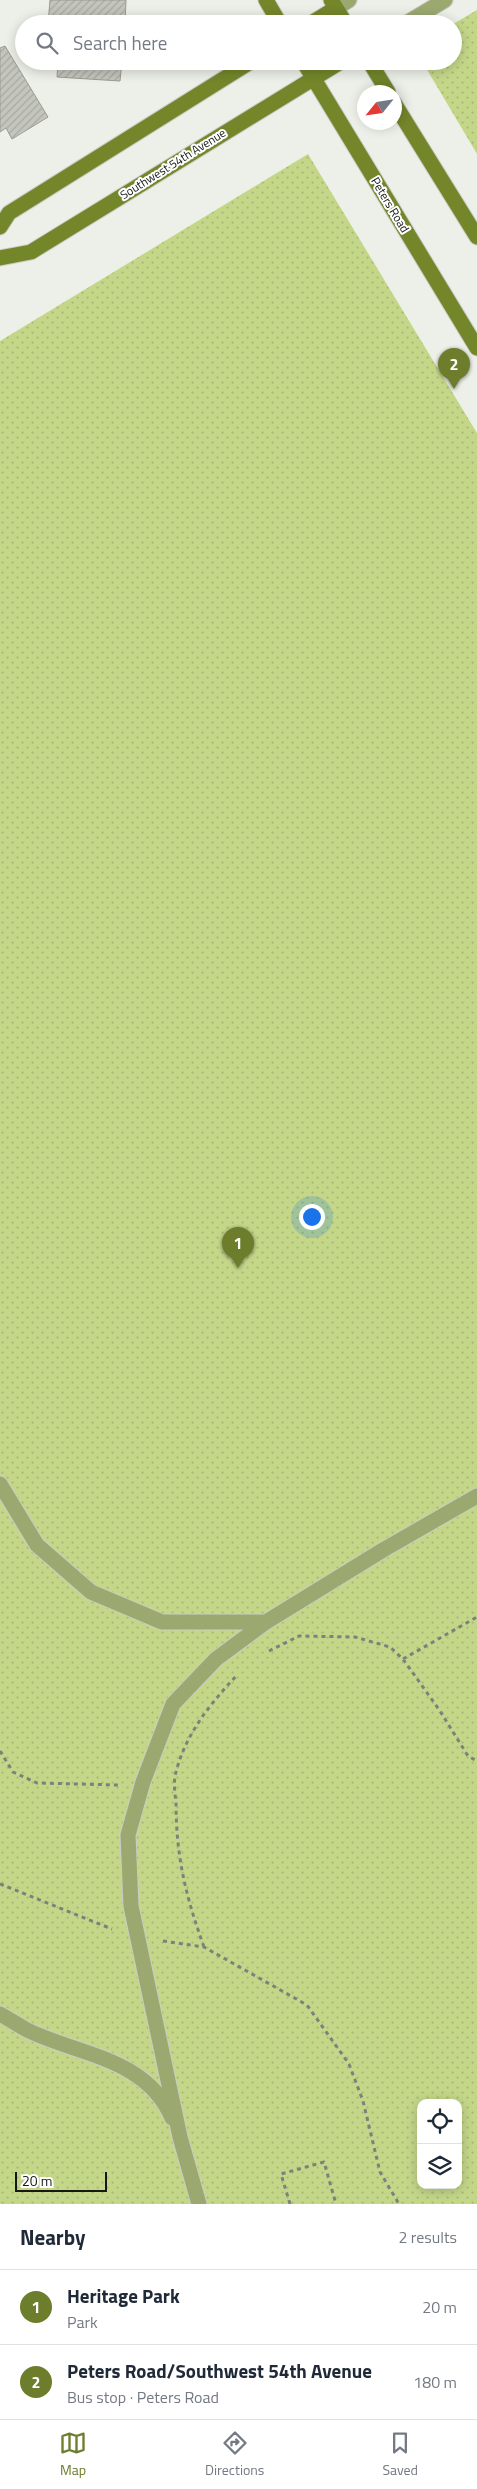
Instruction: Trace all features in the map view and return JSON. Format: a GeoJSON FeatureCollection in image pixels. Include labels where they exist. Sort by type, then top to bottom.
{"type":"FeatureCollection","features":[{"type":"Feature","properties":{"kind":"street"},"geometry":{"type":"LineString","coordinates":[[266,0],[275,15]]}},
{"type":"Feature","properties":{"kind":"street"},"geometry":{"type":"LineString","coordinates":[[420,15],[445,0]]}},
{"type":"Feature","properties":{"kind":"street"},"geometry":{"type":"LineString","coordinates":[[322,15],[339,3],[343,15]]}},
{"type":"Feature","properties":{"kind":"street"},"geometry":{"type":"LineString","coordinates":[[0,227],[9,213],[238,70]]}},
{"type":"Feature","properties":{"kind":"street","name":"Peters Road"},"geometry":{"type":"LineString","coordinates":[[308,70],[477,348]]}},
{"type":"Feature","properties":{"kind":"street","name":"Southwest 54th Avenue"},"geometry":{"type":"LineString","coordinates":[[0,258],[30,252],[327,70]]}},
{"type":"Feature","properties":{"kind":"street"},"geometry":{"type":"LineString","coordinates":[[375,70],[384,85]]}},
{"type":"Feature","properties":{"kind":"street"},"geometry":{"type":"LineString","coordinates":[[402,117],[477,237]]}},
{"type":"Feature","properties":{"kind":"street"},"geometry":{"type":"LineString","coordinates":[[0,1484],[37,1545],[91,1592],[162,1622],[266,1622]]}},
{"type":"Feature","properties":{"kind":"street"},"geometry":{"type":"LineString","coordinates":[[199,2204],[180,2137],[131,1906],[128,1836],[142,1782],[173,1704],[216,1659],[266,1622],[383,1550],[477,1496]]}},
{"type":"Feature","properties":{"kind":"street"},"geometry":{"type":"LineString","coordinates":[[0,2014],[28,2030],[112,2060],[138,2076],[167,2107],[180,2137]]}},
{"type":"Feature","properties":{"kind":"path"},"geometry":{"type":"LineString","coordinates":[[403,1659],[477,1617]]}},
{"type":"Feature","properties":{"kind":"path"},"geometry":{"type":"LineString","coordinates":[[267,1652],[298,1636],[354,1637],[390,1646],[403,1659],[440,1711],[468,1756],[477,1761]]}},
{"type":"Feature","properties":{"kind":"path"},"geometry":{"type":"LineString","coordinates":[[204,1947],[188,1902],[176,1842],[175,1774],[188,1739],[207,1710],[244,1668]]}},
{"type":"Feature","properties":{"kind":"path"},"geometry":{"type":"LineString","coordinates":[[0,1751],[13,1772],[37,1782],[122,1785]]}},
{"type":"Feature","properties":{"kind":"path"},"geometry":{"type":"LineString","coordinates":[[0,1884],[118,1931]]}},
{"type":"Feature","properties":{"kind":"path"},"geometry":{"type":"LineString","coordinates":[[161,1941],[204,1947],[307,2004],[350,2064],[363,2101],[380,2172],[398,2204]]}},
{"type":"Feature","properties":{"kind":"path"},"geometry":{"type":"LineString","coordinates":[[290,2204],[281,2174],[324,2162],[336,2204]]}},
{"type":"Feature","properties":{"kind":"green space"},"geometry":{"type":"Polygon","coordinates":[[[477,10],[477,154],[427,70],[462,70],[462,19],[477,10]]]}},
{"type":"Feature","properties":{"kind":"green space"},"geometry":{"type":"Polygon","coordinates":[[[308,154],[477,433],[477,2204],[0,2204],[0,341],[308,154]]]}},
{"type":"Feature","properties":{"kind":"building"},"geometry":{"type":"Polygon","coordinates":[[[50,0],[126,0],[125,15],[49,15],[50,0]]]}},
{"type":"Feature","properties":{"kind":"building"},"geometry":{"type":"Polygon","coordinates":[[[5,46],[15,63],[15,70],[20,70],[48,117],[12,139],[6,128],[0,132],[0,48],[5,46]]]}},
{"type":"Feature","properties":{"kind":"building"},"geometry":{"type":"Polygon","coordinates":[[[57,70],[121,70],[120,81],[57,77],[57,70]]]}},
{"type":"Feature","properties":{"kind":"place","name":"Peters Road/Southwest 54th Avenue"},"geometry":{"type":"Point","coordinates":[454,389]}},
{"type":"Feature","properties":{"kind":"place","name":"Heritage Park"},"geometry":{"type":"Point","coordinates":[238,1268]}}]}
